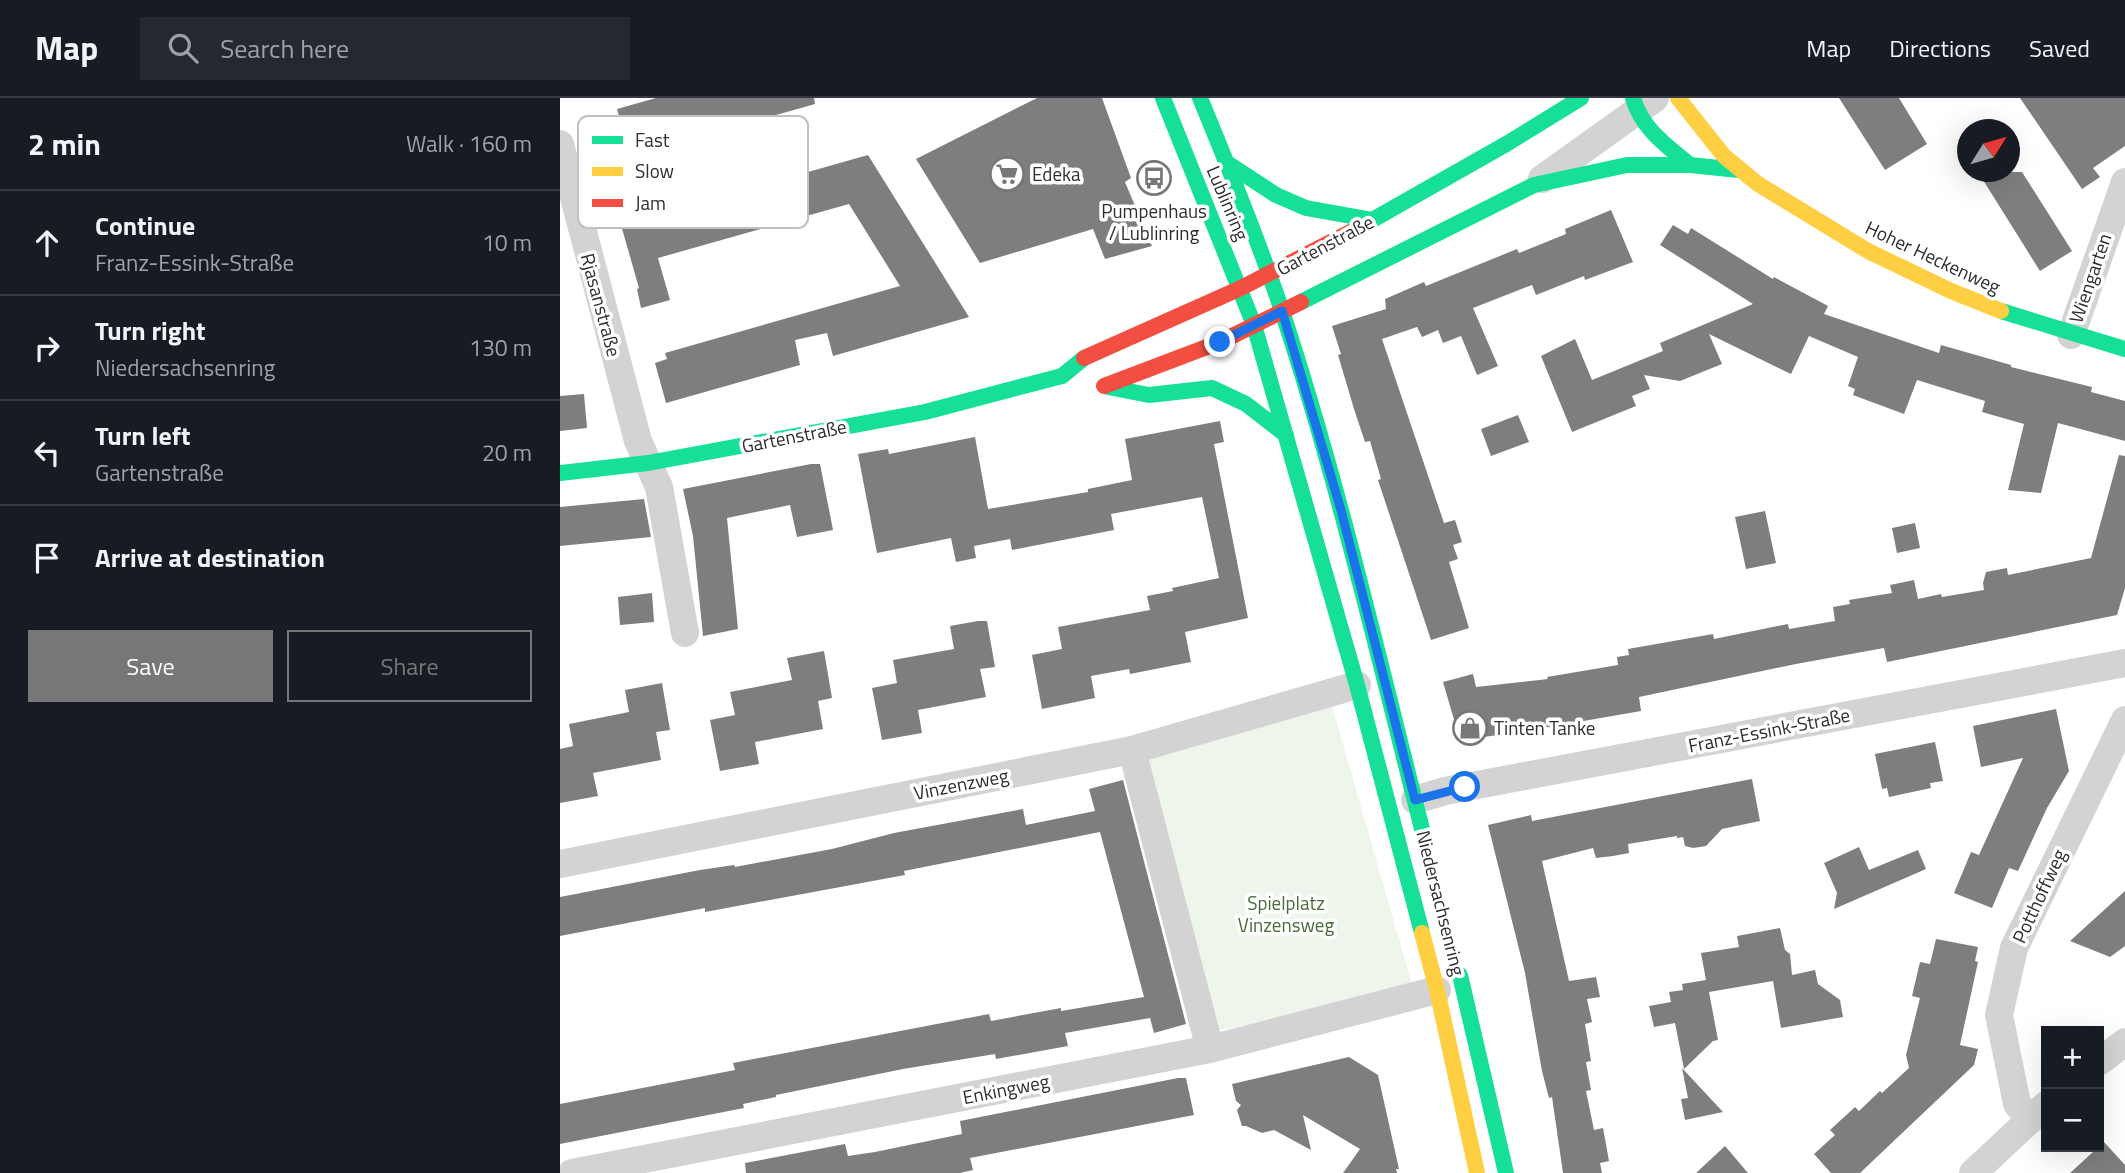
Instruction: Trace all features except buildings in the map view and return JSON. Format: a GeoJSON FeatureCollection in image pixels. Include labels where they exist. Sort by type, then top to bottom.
{"type":"FeatureCollection","features":[{"type":"Feature","properties":{"kind":"street","name":"Lublinring"},"geometry":{"type":"LineString","coordinates":[[1163,98],[1254,325]]}},
{"type":"Feature","properties":{"kind":"street","name":"Lublinring"},"geometry":{"type":"LineString","coordinates":[[1200,98],[1282,311]]}},
{"type":"Feature","properties":{"kind":"street","name":"Gartenstraße"},"geometry":{"type":"LineString","coordinates":[[560,473],[648,463],[925,412],[1062,376],[1088,355],[1241,288],[1373,220],[1581,98]]}},
{"type":"Feature","properties":{"kind":"street","name":"Hoher Heckenweg"},"geometry":{"type":"LineString","coordinates":[[1678,98],[1739,170],[1830,231],[1944,289],[2013,316],[2125,349]]}},
{"type":"Feature","properties":{"kind":"street","name":"Gartenstraße"},"geometry":{"type":"LineString","coordinates":[[1093,384],[1220,342],[1534,184],[1641,103]]}},
{"type":"Feature","properties":{"kind":"street"},"geometry":{"type":"LineString","coordinates":[[1641,103],[1651,131],[1690,165]]}},
{"type":"Feature","properties":{"kind":"street","name":"Rjasanstraße"},"geometry":{"type":"LineString","coordinates":[[560,145],[568,210],[638,441],[648,463]]}},
{"type":"Feature","properties":{"kind":"street"},"geometry":{"type":"LineString","coordinates":[[1227,163],[1276,195],[1306,208],[1373,220]]}},
{"type":"Feature","properties":{"kind":"street","name":"Gartenstraße"},"geometry":{"type":"LineString","coordinates":[[1534,184],[1627,165],[1690,165]]}},
{"type":"Feature","properties":{"kind":"street","name":"Hoher Heckenweg"},"geometry":{"type":"LineString","coordinates":[[1690,165],[1739,170]]}},
{"type":"Feature","properties":{"kind":"street","name":"Wiengarten"},"geometry":{"type":"LineString","coordinates":[[2071,335],[2125,182]]}},
{"type":"Feature","properties":{"kind":"street","name":"Niedersachsenring"},"geometry":{"type":"LineString","coordinates":[[1282,311],[1341,510],[1425,840]]}},
{"type":"Feature","properties":{"kind":"street","name":"Niedersachsenring"},"geometry":{"type":"LineString","coordinates":[[1254,325],[1357,685],[1437,990],[1477,1173]]}},
{"type":"Feature","properties":{"kind":"street"},"geometry":{"type":"LineString","coordinates":[[1062,376],[1149,395],[1212,388],[1246,404],[1286,435]]}},
{"type":"Feature","properties":{"kind":"street"},"geometry":{"type":"LineString","coordinates":[[648,463],[659,487],[685,633]]}},
{"type":"Feature","properties":{"kind":"street","name":"Franz-Essink-Straße"},"geometry":{"type":"LineString","coordinates":[[1415,800],[1455,789],[2125,663]]}},
{"type":"Feature","properties":{"kind":"street","name":"Vinzenzweg"},"geometry":{"type":"LineString","coordinates":[[560,864],[1132,750],[1357,685]]}},
{"type":"Feature","properties":{"kind":"street","name":"Potthoffweg"},"geometry":{"type":"LineString","coordinates":[[2038,1112],[2017,1104],[1999,1015],[2014,948],[2125,720]]}},
{"type":"Feature","properties":{"kind":"street"},"geometry":{"type":"LineString","coordinates":[[1132,750],[1210,1049]]}},
{"type":"Feature","properties":{"kind":"street","name":"Niedersachsenring"},"geometry":{"type":"LineString","coordinates":[[1456,961],[1506,1173]]}},
{"type":"Feature","properties":{"kind":"street","name":"Enkingweg"},"geometry":{"type":"LineString","coordinates":[[572,1173],[1210,1049],[1437,990]]}},
{"type":"Feature","properties":{"kind":"street"},"geometry":{"type":"LineString","coordinates":[[2104,1058],[2125,1042]]}},
{"type":"Feature","properties":{"kind":"street"},"geometry":{"type":"LineString","coordinates":[[1990,1168],[2038,1112]]}},
{"type":"Feature","properties":{"kind":"green space","name":"Spielplatz Vinzensweg"},"geometry":{"type":"Polygon","coordinates":[[[1332,706],[1414,991],[1212,1032],[1141,753],[1332,706]]]}},
{"type":"Feature","properties":{"kind":"traffic: fast"},"geometry":{"type":"LineString","coordinates":[[1163,98],[1254,325],[1357,685],[1422,933]]}},
{"type":"Feature","properties":{"kind":"traffic: fast"},"geometry":{"type":"LineString","coordinates":[[1200,98],[1263,257],[1302,375],[1356,569],[1422,829]]}},
{"type":"Feature","properties":{"kind":"traffic: fast"},"geometry":{"type":"LineString","coordinates":[[1360,227],[1581,98]]}},
{"type":"Feature","properties":{"kind":"traffic: fast"},"geometry":{"type":"LineString","coordinates":[[1633,98],[1649,128],[1690,165]]}},
{"type":"Feature","properties":{"kind":"traffic: fast"},"geometry":{"type":"LineString","coordinates":[[1227,163],[1276,195],[1306,208],[1373,220]]}},
{"type":"Feature","properties":{"kind":"traffic: fast"},"geometry":{"type":"LineString","coordinates":[[1301,302],[1534,185],[1627,165],[1690,165],[1739,170]]}},
{"type":"Feature","properties":{"kind":"traffic: fast"},"geometry":{"type":"LineString","coordinates":[[2001,311],[2125,349]]}},
{"type":"Feature","properties":{"kind":"traffic: fast"},"geometry":{"type":"LineString","coordinates":[[560,473],[648,463],[925,412],[1062,376],[1084,358]]}},
{"type":"Feature","properties":{"kind":"traffic: fast"},"geometry":{"type":"LineString","coordinates":[[1108,387],[1149,395],[1212,388],[1246,404],[1286,435]]}},
{"type":"Feature","properties":{"kind":"traffic: fast"},"geometry":{"type":"LineString","coordinates":[[1460,975],[1506,1173]]}},
{"type":"Feature","properties":{"kind":"traffic: slow"},"geometry":{"type":"LineString","coordinates":[[1678,98],[1724,156],[1758,184],[1868,251],[1951,291],[2001,311]]}},
{"type":"Feature","properties":{"kind":"traffic: slow"},"geometry":{"type":"LineString","coordinates":[[1422,933],[1477,1173]]}},
{"type":"Feature","properties":{"kind":"traffic: jam"},"geometry":{"type":"LineString","coordinates":[[1084,358],[1241,288],[1360,227]]}},
{"type":"Feature","properties":{"kind":"traffic: jam"},"geometry":{"type":"LineString","coordinates":[[1104,386],[1220,342],[1301,302]]}},
{"type":"Feature","properties":{"kind":"place","name":"Edeka"},"geometry":{"type":"Point","coordinates":[1007,174]}},
{"type":"Feature","properties":{"kind":"place","name":"Pumpenhaus / Lublinring"},"geometry":{"type":"Point","coordinates":[1154,178]}},
{"type":"Feature","properties":{"kind":"place","name":"Tinten Tanke"},"geometry":{"type":"Point","coordinates":[1470,728]}},
{"type":"Feature","properties":{"kind":"route"},"geometry":{"type":"LineString","coordinates":[[1220,342],[1282,311],[1341,510],[1415,800],[1465,787]]}}]}
